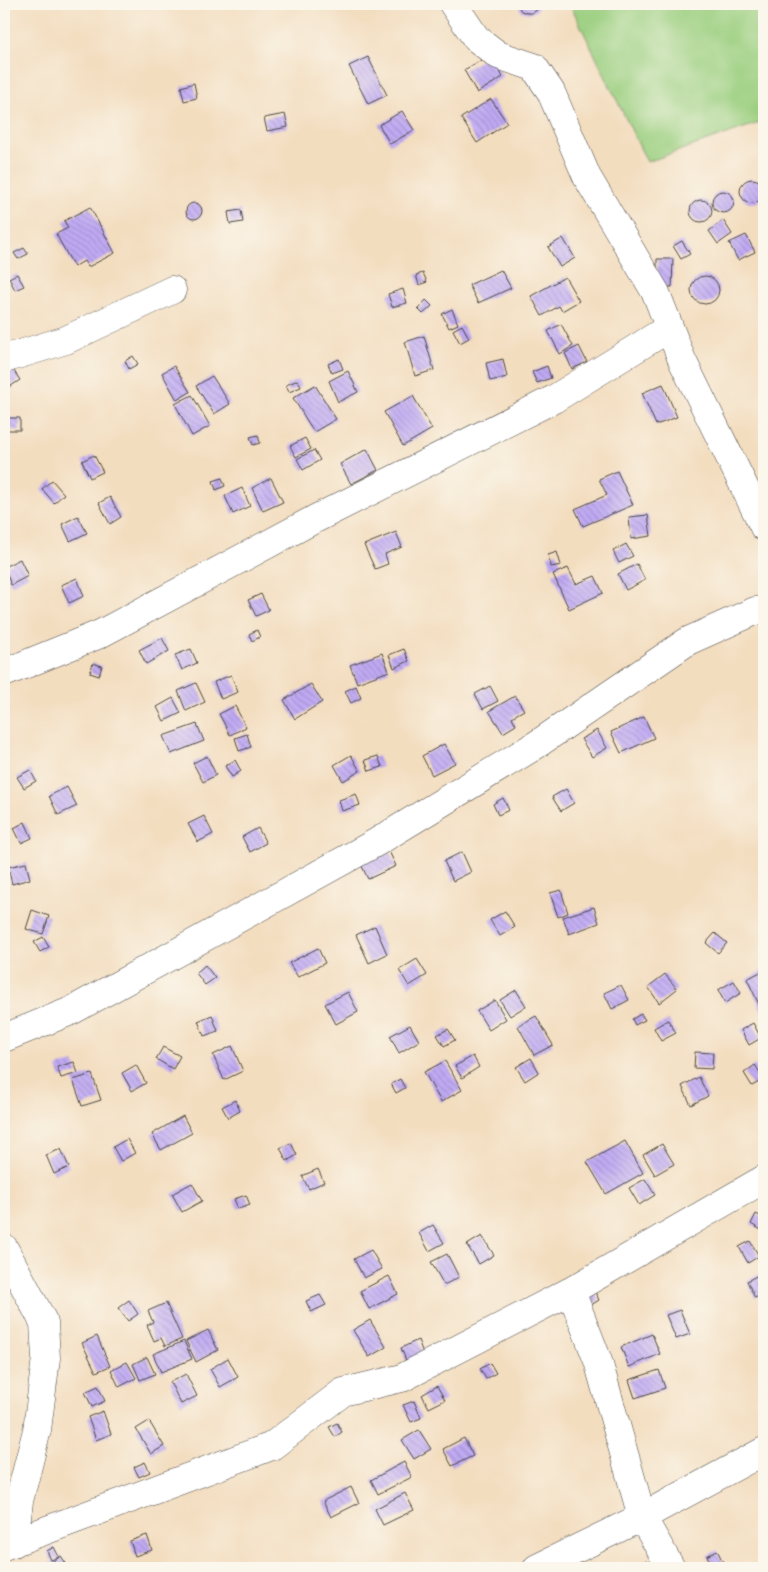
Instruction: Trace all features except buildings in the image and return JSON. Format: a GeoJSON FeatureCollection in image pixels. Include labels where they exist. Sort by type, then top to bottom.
{"type":"FeatureCollection","features":[{"type":"Feature","properties":{"kind":"street"},"geometry":{"type":"LineString","coordinates":[[453,4],[476,38],[498,55],[534,67],[551,92],[587,178],[656,293],[682,360],[764,527]]}},
{"type":"Feature","properties":{"kind":"street"},"geometry":{"type":"LineString","coordinates":[[4,359],[66,340],[172,290]]}},
{"type":"Feature","properties":{"kind":"street"},"geometry":{"type":"LineString","coordinates":[[4,673],[100,634],[314,518],[554,399],[670,328]]}},
{"type":"Feature","properties":{"kind":"street"},"geometry":{"type":"LineString","coordinates":[[4,1038],[71,1012],[377,842],[536,745],[688,640],[755,611],[764,611]]}},
{"type":"Feature","properties":{"kind":"street"},"geometry":{"type":"LineString","coordinates":[[9,1544],[272,1446],[343,1392],[402,1378],[571,1291],[764,1179]]}},
{"type":"Feature","properties":{"kind":"street"},"geometry":{"type":"LineString","coordinates":[[4,1248],[44,1324],[46,1358],[37,1430],[9,1544]]}},
{"type":"Feature","properties":{"kind":"street"},"geometry":{"type":"LineString","coordinates":[[571,1291],[598,1361],[642,1517],[671,1568]]}},
{"type":"Feature","properties":{"kind":"street"},"geometry":{"type":"LineString","coordinates":[[537,1568],[642,1517],[764,1451]]}},
{"type":"Feature","properties":{"kind":"green space"},"geometry":{"type":"Polygon","coordinates":[[[570,4],[764,4],[764,121],[647,162],[570,4]]]}}]}
